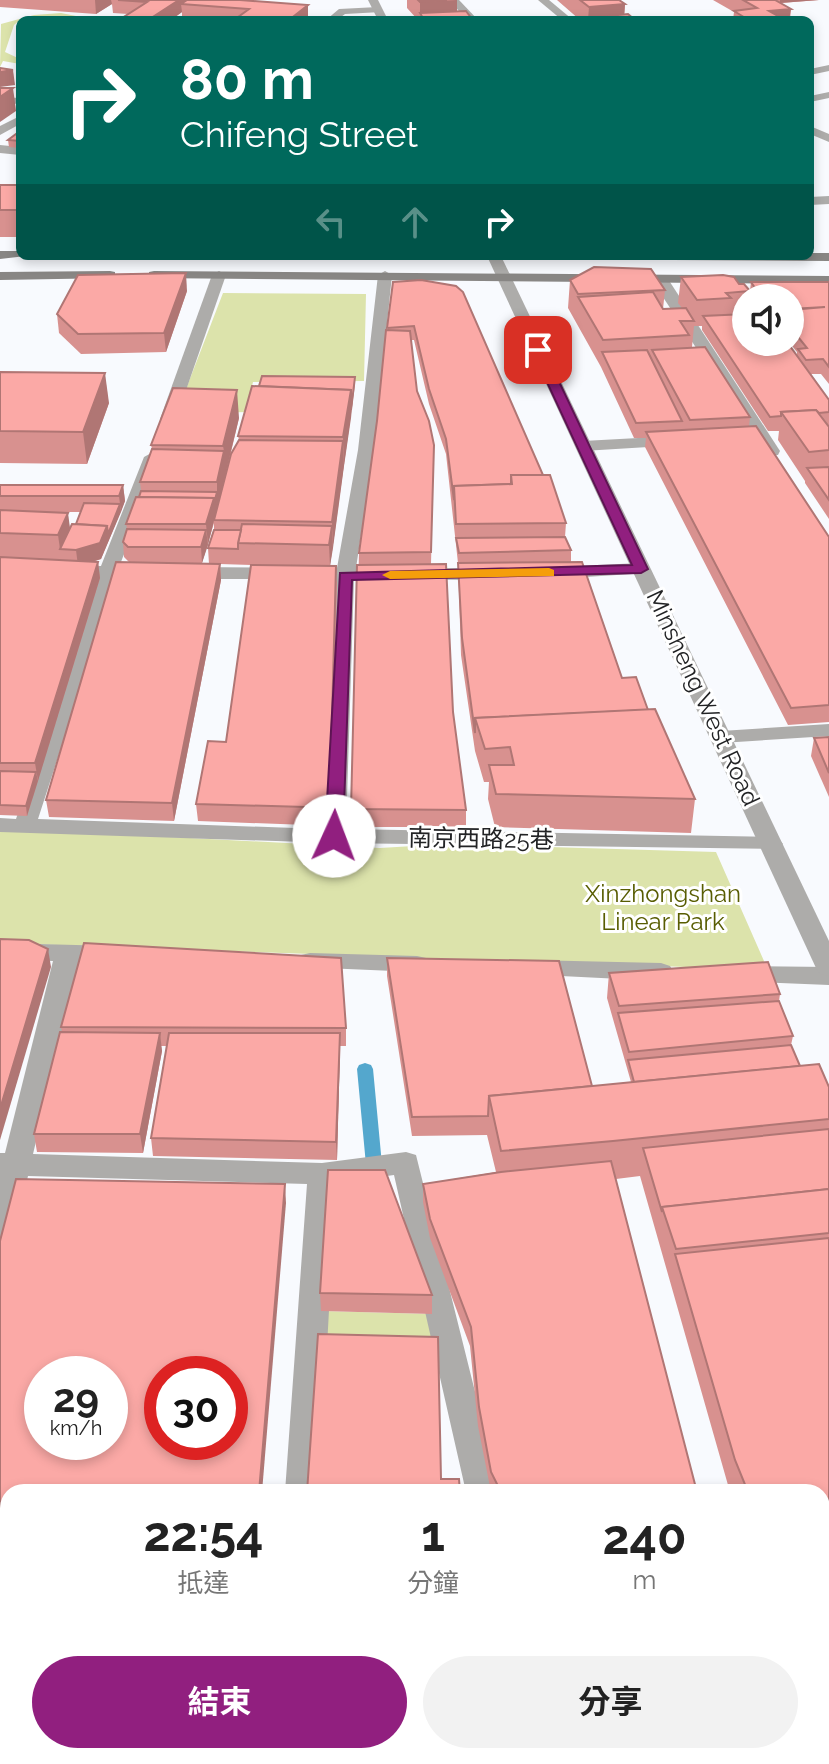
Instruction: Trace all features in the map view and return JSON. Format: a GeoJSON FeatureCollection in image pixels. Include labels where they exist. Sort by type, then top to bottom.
{"type":"FeatureCollection","features":[{"type":"Feature","properties":{"kind":"main road"},"geometry":{"type":"LineString","coordinates":[[1,279],[125,275]]}},
{"type":"Feature","properties":{"kind":"main road"},"geometry":{"type":"LineString","coordinates":[[141,275],[829,280]]}},
{"type":"Feature","properties":{"kind":"street"},"geometry":{"type":"LineString","coordinates":[[454,0],[469,16]]}},
{"type":"Feature","properties":{"kind":"street"},"geometry":{"type":"LineString","coordinates":[[543,0],[563,16]]}},
{"type":"Feature","properties":{"kind":"street"},"geometry":{"type":"LineString","coordinates":[[336,16],[342,11],[378,10]]}},
{"type":"Feature","properties":{"kind":"street","name":"Minsheng West Road"},"geometry":{"type":"LineString","coordinates":[[496,260],[829,968]]}},
{"type":"Feature","properties":{"kind":"street"},"geometry":{"type":"LineString","coordinates":[[25,825],[108,572],[178,413],[219,275]]}},
{"type":"Feature","properties":{"kind":"street"},"geometry":{"type":"LineString","coordinates":[[334,836],[345,576],[366,450],[385,275]]}},
{"type":"Feature","properties":{"kind":"street"},"geometry":{"type":"LineString","coordinates":[[661,279],[755,436],[779,461]]}},
{"type":"Feature","properties":{"kind":"street"},"geometry":{"type":"LineString","coordinates":[[755,436],[789,434]]}},
{"type":"Feature","properties":{"kind":"street"},"geometry":{"type":"LineString","coordinates":[[583,446],[691,440]]}},
{"type":"Feature","properties":{"kind":"street"},"geometry":{"type":"LineString","coordinates":[[541,573],[641,569]]}},
{"type":"Feature","properties":{"kind":"street"},"geometry":{"type":"LineString","coordinates":[[0,570],[345,576],[511,573]]}},
{"type":"Feature","properties":{"kind":"street"},"geometry":{"type":"LineString","coordinates":[[721,737],[829,730]]}},
{"type":"Feature","properties":{"kind":"street","name":"南京西路25巷"},"geometry":{"type":"LineString","coordinates":[[0,825],[334,836],[771,844]]}},
{"type":"Feature","properties":{"kind":"street"},"geometry":{"type":"LineString","coordinates":[[0,951],[140,955]]}},
{"type":"Feature","properties":{"kind":"street"},"geometry":{"type":"LineString","coordinates":[[0,1232],[8,1165],[68,953]]}},
{"type":"Feature","properties":{"kind":"street"},"geometry":{"type":"LineString","coordinates":[[293,960],[435,965]]}},
{"type":"Feature","properties":{"kind":"street"},"geometry":{"type":"LineString","coordinates":[[498,967],[687,973]]}},
{"type":"Feature","properties":{"kind":"street"},"geometry":{"type":"LineString","coordinates":[[718,974],[829,976]]}},
{"type":"Feature","properties":{"kind":"street"},"geometry":{"type":"LineString","coordinates":[[8,1165],[322,1174],[406,1163],[481,1484]]}},
{"type":"Feature","properties":{"kind":"street"},"geometry":{"type":"LineString","coordinates":[[303,1484],[322,1174]]}},
{"type":"Feature","properties":{"kind":"green space"},"geometry":{"type":"Polygon","coordinates":[[[61,13],[76,16],[30,16],[61,13]]]}},
{"type":"Feature","properties":{"kind":"green space"},"geometry":{"type":"Polygon","coordinates":[[[16,20],[5,52],[16,57],[16,63],[3,61],[0,67],[1,24],[16,20]]]}},
{"type":"Feature","properties":{"kind":"green space"},"geometry":{"type":"Polygon","coordinates":[[[223,293],[366,294],[364,381],[253,382],[246,412],[217,413],[181,402],[223,293]]]}},
{"type":"Feature","properties":{"kind":"green space","name":"Xinzhongshan Linear Park"},"geometry":{"type":"Polygon","coordinates":[[[0,828],[380,848],[447,844],[716,852],[768,970],[0,943],[0,828]]]}},
{"type":"Feature","properties":{"kind":"green space"},"geometry":{"type":"Polygon","coordinates":[[[321,1311],[432,1314],[438,1355],[319,1353],[321,1311]]]}},
{"type":"Feature","properties":{"kind":"building"},"geometry":{"type":"Polygon","coordinates":[[[118,0],[179,0],[154,16],[125,16],[147,2],[118,0]]]}},
{"type":"Feature","properties":{"kind":"building"},"geometry":{"type":"Polygon","coordinates":[[[187,0],[240,0],[308,5],[294,16],[239,16],[249,9],[181,4],[187,0]]]}},
{"type":"Feature","properties":{"kind":"building"},"geometry":{"type":"Polygon","coordinates":[[[580,0],[619,0],[625,4],[589,7],[580,0]]]}},
{"type":"Feature","properties":{"kind":"building"},"geometry":{"type":"Polygon","coordinates":[[[743,0],[775,0],[791,9],[769,11],[778,16],[742,16],[734,11],[757,8],[743,0]]]}},
{"type":"Feature","properties":{"kind":"building"},"geometry":{"type":"Polygon","coordinates":[[[466,11],[470,16],[422,16],[420,13],[466,11]]]}},
{"type":"Feature","properties":{"kind":"building"},"geometry":{"type":"Polygon","coordinates":[[[0,88],[13,88],[0,97],[0,88]]]}},
{"type":"Feature","properties":{"kind":"building"},"geometry":{"type":"Polygon","coordinates":[[[0,185],[16,185],[16,210],[0,210],[0,185]]]}},
{"type":"Feature","properties":{"kind":"building"},"geometry":{"type":"Polygon","coordinates":[[[594,267],[651,269],[665,290],[578,294],[570,280],[594,267]]]}},
{"type":"Feature","properties":{"kind":"building"},"geometry":{"type":"Polygon","coordinates":[[[186,273],[164,333],[78,334],[57,314],[78,275],[186,273]]]}},
{"type":"Feature","properties":{"kind":"building"},"geometry":{"type":"Polygon","coordinates":[[[723,275],[734,277],[739,284],[732,284],[732,292],[726,293],[731,298],[697,300],[681,277],[723,275]]]}},
{"type":"Feature","properties":{"kind":"building"},"geometry":{"type":"Polygon","coordinates":[[[421,280],[456,286],[463,292],[543,475],[511,475],[511,484],[454,486],[454,500],[446,439],[429,389],[414,326],[387,328],[393,282],[421,280]]]}},
{"type":"Feature","properties":{"kind":"building"},"geometry":{"type":"Polygon","coordinates":[[[751,282],[829,282],[829,367],[823,359],[806,360],[803,356],[804,348],[807,348],[804,344],[804,309],[825,307],[804,308],[804,284],[751,282]]]}},
{"type":"Feature","properties":{"kind":"building"},"geometry":{"type":"Polygon","coordinates":[[[653,292],[663,309],[686,308],[694,321],[680,321],[689,335],[603,340],[578,297],[653,292]]]}},
{"type":"Feature","properties":{"kind":"building"},"geometry":{"type":"Polygon","coordinates":[[[732,315],[732,356],[797,356],[829,400],[829,412],[781,412],[781,416],[770,417],[703,316],[732,315]]]}},
{"type":"Feature","properties":{"kind":"building"},"geometry":{"type":"Polygon","coordinates":[[[386,330],[410,331],[417,391],[429,421],[434,445],[431,552],[359,553],[386,330]]]}},
{"type":"Feature","properties":{"kind":"building"},"geometry":{"type":"Polygon","coordinates":[[[705,347],[750,417],[690,420],[652,350],[705,347]]]}},
{"type":"Feature","properties":{"kind":"building"},"geometry":{"type":"Polygon","coordinates":[[[647,350],[682,421],[636,423],[602,352],[647,350]]]}},
{"type":"Feature","properties":{"kind":"building"},"geometry":{"type":"Polygon","coordinates":[[[0,372],[105,373],[83,432],[0,431],[0,372]]]}},
{"type":"Feature","properties":{"kind":"building"},"geometry":{"type":"Polygon","coordinates":[[[262,376],[355,377],[351,410],[351,390],[259,386],[262,376]]]}},
{"type":"Feature","properties":{"kind":"building"},"geometry":{"type":"Polygon","coordinates":[[[252,386],[351,390],[343,437],[238,436],[252,386]]]}},
{"type":"Feature","properties":{"kind":"building"},"geometry":{"type":"Polygon","coordinates":[[[173,388],[237,390],[223,446],[151,445],[173,388]]]}},
{"type":"Feature","properties":{"kind":"building"},"geometry":{"type":"Polygon","coordinates":[[[816,410],[829,427],[829,450],[809,452],[781,412],[816,410]]]}},
{"type":"Feature","properties":{"kind":"building"},"geometry":{"type":"Polygon","coordinates":[[[756,426],[829,537],[829,705],[791,708],[646,432],[756,426]]]}},
{"type":"Feature","properties":{"kind":"building"},"geometry":{"type":"Polygon","coordinates":[[[239,440],[343,441],[332,522],[214,520],[231,454],[239,440]]]}},
{"type":"Feature","properties":{"kind":"building"},"geometry":{"type":"Polygon","coordinates":[[[152,449],[224,451],[217,482],[140,482],[152,449]]]}},
{"type":"Feature","properties":{"kind":"building"},"geometry":{"type":"Polygon","coordinates":[[[829,467],[829,500],[807,468],[829,467]]]}},
{"type":"Feature","properties":{"kind":"building"},"geometry":{"type":"Polygon","coordinates":[[[511,475],[550,475],[566,523],[456,524],[454,486],[512,484],[511,475]]]}},
{"type":"Feature","properties":{"kind":"building"},"geometry":{"type":"Polygon","coordinates":[[[0,485],[123,485],[119,496],[0,496],[0,485]]]}},
{"type":"Feature","properties":{"kind":"building"},"geometry":{"type":"Polygon","coordinates":[[[141,491],[217,492],[214,504],[214,498],[139,497],[141,491]]]}},
{"type":"Feature","properties":{"kind":"building"},"geometry":{"type":"Polygon","coordinates":[[[136,497],[214,498],[206,524],[126,524],[136,497]]]}},
{"type":"Feature","properties":{"kind":"building"},"geometry":{"type":"Polygon","coordinates":[[[84,503],[120,504],[108,534],[107,526],[76,524],[84,503]]]}},
{"type":"Feature","properties":{"kind":"building"},"geometry":{"type":"Polygon","coordinates":[[[0,510],[68,513],[58,535],[0,533],[0,510]]]}},
{"type":"Feature","properties":{"kind":"building"},"geometry":{"type":"Polygon","coordinates":[[[72,524],[107,526],[100,543],[76,550],[60,549],[72,524]]]}},
{"type":"Feature","properties":{"kind":"building"},"geometry":{"type":"Polygon","coordinates":[[[242,524],[332,526],[329,545],[238,543],[242,524]]]}},
{"type":"Feature","properties":{"kind":"building"},"geometry":{"type":"Polygon","coordinates":[[[127,529],[206,530],[201,547],[128,547],[123,542],[127,529]]]}},
{"type":"Feature","properties":{"kind":"building"},"geometry":{"type":"Polygon","coordinates":[[[214,530],[241,530],[238,549],[208,548],[214,530]]]}},
{"type":"Feature","properties":{"kind":"building"},"geometry":{"type":"Polygon","coordinates":[[[565,537],[571,550],[459,553],[456,538],[565,537]]]}},
{"type":"Feature","properties":{"kind":"building"},"geometry":{"type":"Polygon","coordinates":[[[0,557],[98,562],[35,763],[0,763],[0,557]]]}},
{"type":"Feature","properties":{"kind":"building"},"geometry":{"type":"Polygon","coordinates":[[[116,562],[220,564],[172,803],[46,800],[116,562]]]}},
{"type":"Feature","properties":{"kind":"building"},"geometry":{"type":"Polygon","coordinates":[[[582,562],[622,678],[636,677],[648,710],[475,718],[475,733],[462,638],[458,563],[582,562]]]}},
{"type":"Feature","properties":{"kind":"building"},"geometry":{"type":"Polygon","coordinates":[[[446,564],[453,712],[466,810],[351,809],[357,565],[446,564]]]}},
{"type":"Feature","properties":{"kind":"building"},"geometry":{"type":"Polygon","coordinates":[[[251,565],[336,566],[330,795],[306,807],[196,804],[208,741],[226,742],[251,565]]]}},
{"type":"Feature","properties":{"kind":"building"},"geometry":{"type":"Polygon","coordinates":[[[655,709],[695,799],[496,794],[489,765],[514,765],[510,747],[485,749],[475,718],[655,709]]]}},
{"type":"Feature","properties":{"kind":"building"},"geometry":{"type":"Polygon","coordinates":[[[829,737],[829,773],[814,738],[829,737]]]}},
{"type":"Feature","properties":{"kind":"building"},"geometry":{"type":"Polygon","coordinates":[[[0,771],[36,772],[26,806],[0,805],[0,771]]]}},
{"type":"Feature","properties":{"kind":"building"},"geometry":{"type":"Polygon","coordinates":[[[0,939],[29,940],[48,949],[0,1109],[0,939]]]}},
{"type":"Feature","properties":{"kind":"building"},"geometry":{"type":"Polygon","coordinates":[[[84,943],[341,958],[346,1028],[61,1027],[84,943]]]}},
{"type":"Feature","properties":{"kind":"building"},"geometry":{"type":"Polygon","coordinates":[[[387,958],[559,961],[592,1086],[489,1096],[488,1116],[412,1117],[387,958]]]}},
{"type":"Feature","properties":{"kind":"building"},"geometry":{"type":"Polygon","coordinates":[[[768,962],[780,994],[619,1006],[609,973],[768,962]]]}},
{"type":"Feature","properties":{"kind":"building"},"geometry":{"type":"Polygon","coordinates":[[[779,1001],[793,1036],[629,1052],[618,1013],[779,1001]]]}},
{"type":"Feature","properties":{"kind":"building"},"geometry":{"type":"Polygon","coordinates":[[[60,1032],[160,1033],[140,1134],[34,1134],[60,1032]]]}},
{"type":"Feature","properties":{"kind":"building"},"geometry":{"type":"Polygon","coordinates":[[[169,1033],[340,1033],[336,1142],[151,1138],[169,1033]]]}},
{"type":"Feature","properties":{"kind":"building"},"geometry":{"type":"Polygon","coordinates":[[[791,1045],[800,1066],[634,1082],[628,1060],[791,1045]]]}},
{"type":"Feature","properties":{"kind":"building"},"geometry":{"type":"Polygon","coordinates":[[[819,1064],[829,1087],[829,1119],[613,1141],[501,1151],[489,1096],[819,1064]]]}},
{"type":"Feature","properties":{"kind":"building"},"geometry":{"type":"Polygon","coordinates":[[[829,1129],[829,1189],[662,1207],[662,1212],[643,1148],[829,1129]]]}},
{"type":"Feature","properties":{"kind":"building"},"geometry":{"type":"Polygon","coordinates":[[[611,1161],[695,1484],[497,1484],[491,1472],[479,1407],[471,1327],[430,1219],[423,1184],[501,1172],[611,1161]]]}},
{"type":"Feature","properties":{"kind":"building"},"geometry":{"type":"Polygon","coordinates":[[[328,1170],[385,1170],[432,1295],[320,1293],[328,1170]]]}},
{"type":"Feature","properties":{"kind":"building"},"geometry":{"type":"Polygon","coordinates":[[[16,1179],[285,1184],[260,1484],[0,1484],[0,1241],[16,1179]]]}},
{"type":"Feature","properties":{"kind":"building"},"geometry":{"type":"Polygon","coordinates":[[[829,1189],[829,1233],[676,1249],[662,1207],[829,1189]]]}},
{"type":"Feature","properties":{"kind":"building"},"geometry":{"type":"Polygon","coordinates":[[[829,1238],[829,1484],[745,1484],[675,1254],[829,1238]]]}},
{"type":"Feature","properties":{"kind":"building"},"geometry":{"type":"Polygon","coordinates":[[[318,1334],[438,1337],[441,1479],[459,1479],[459,1484],[308,1484],[318,1334]]]}},
{"type":"Feature","properties":{"kind":"waterway"},"geometry":{"type":"LineString","coordinates":[[365,1069],[374,1165]]}},
{"type":"Feature","properties":{"kind":"slow traffic"},"geometry":{"type":"LineString","coordinates":[[390,575],[549,573]]}},
{"type":"Feature","properties":{"kind":"route"},"geometry":{"type":"LineString","coordinates":[[334,836],[345,576],[641,569],[538,350]]}}]}
